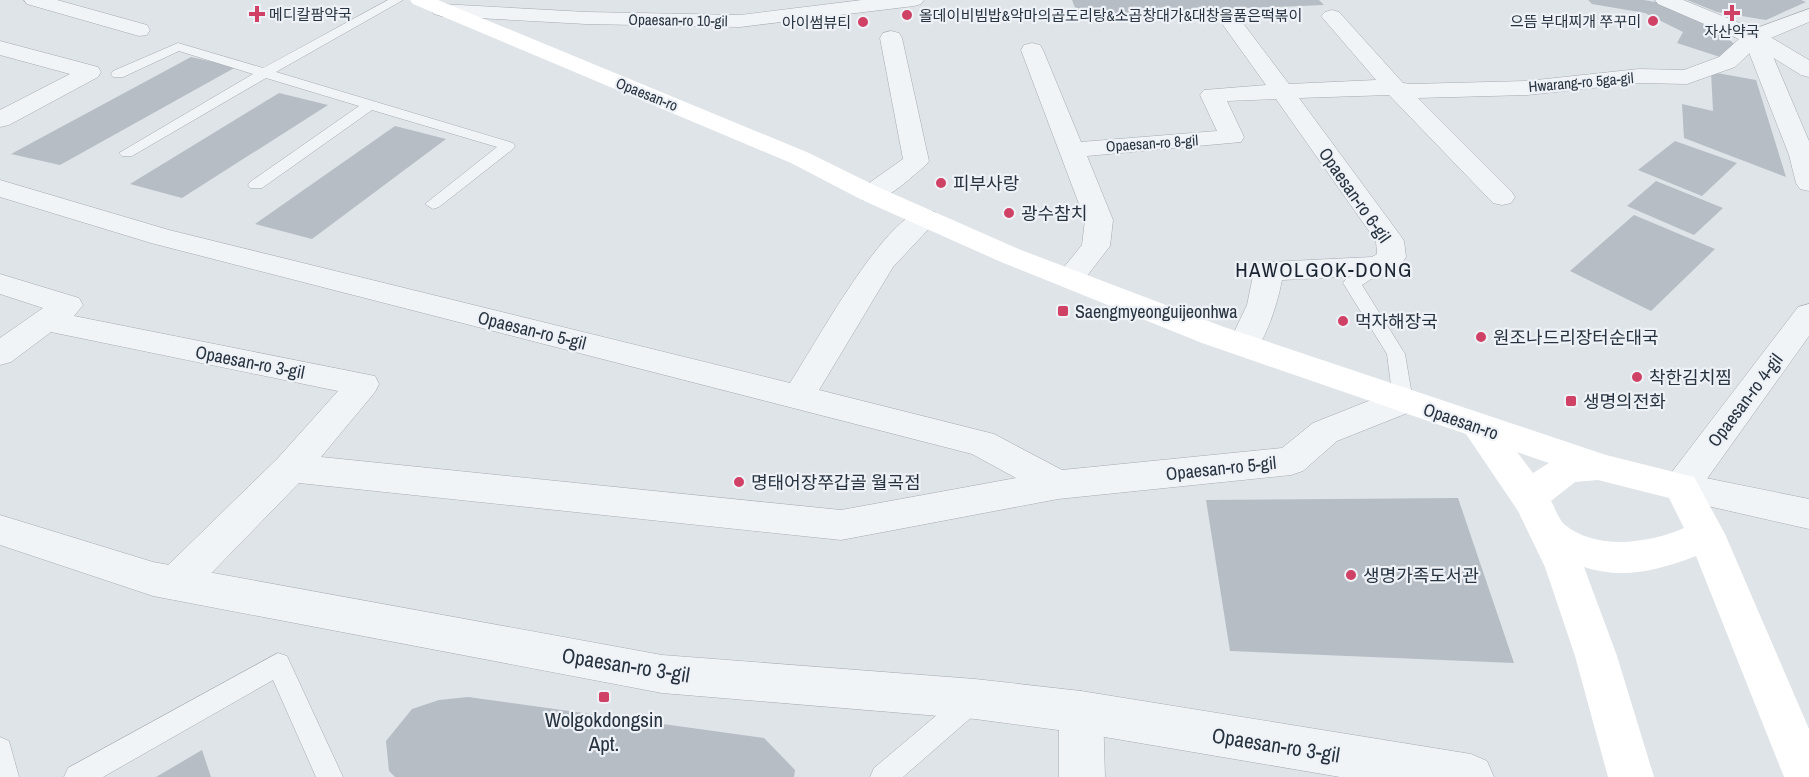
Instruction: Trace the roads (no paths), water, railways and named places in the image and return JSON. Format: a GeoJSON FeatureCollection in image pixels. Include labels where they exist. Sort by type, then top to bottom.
{"type":"FeatureCollection","features":[{"type":"Feature","properties":{"kind":"main road","name":"Opaesan-ro"},"geometry":{"type":"LineString","coordinates":[[430,5],[800,158],[871,194],[1011,256],[1244,345],[1403,401],[1604,468],[1681,487]]}},
{"type":"Feature","properties":{"kind":"main road"},"geometry":{"type":"LineString","coordinates":[[1479,427],[1524,486],[1552,536],[1581,609],[1631,777]]}},
{"type":"Feature","properties":{"kind":"main road"},"geometry":{"type":"LineString","coordinates":[[1530,500],[1542,486],[1563,470],[1582,467],[1604,468]]}},
{"type":"Feature","properties":{"kind":"main road"},"geometry":{"type":"LineString","coordinates":[[1681,487],[1706,534],[1807,777]]}},
{"type":"Feature","properties":{"kind":"main road"},"geometry":{"type":"LineString","coordinates":[[1552,536],[1570,546],[1606,557],[1638,556],[1674,549],[1706,534]]}},
{"type":"Feature","properties":{"kind":"street","name":"Opaesan-ro 10-gil"},"geometry":{"type":"LineString","coordinates":[[430,5],[586,18],[740,21],[914,0]]}},
{"type":"Feature","properties":{"kind":"street"},"geometry":{"type":"LineString","coordinates":[[1665,0],[1754,37],[1809,70]]}},
{"type":"Feature","properties":{"kind":"street"},"geometry":{"type":"LineString","coordinates":[[40,1],[139,30]]}},
{"type":"Feature","properties":{"kind":"street"},"geometry":{"type":"LineString","coordinates":[[1754,37],[1809,15]]}},
{"type":"Feature","properties":{"kind":"street"},"geometry":{"type":"LineString","coordinates":[[1332,16],[1396,89],[1502,197]]}},
{"type":"Feature","properties":{"kind":"street","name":"Opaesan-ro 6-gil"},"geometry":{"type":"LineString","coordinates":[[1228,18],[1390,242],[1392,257],[1379,266]]}},
{"type":"Feature","properties":{"kind":"street"},"geometry":{"type":"LineString","coordinates":[[1754,37],[1802,155],[1809,183]]}},
{"type":"Feature","properties":{"kind":"street","name":"Hwarang-ro 5ga-gil"},"geometry":{"type":"LineString","coordinates":[[1233,137],[1212,95],[1383,87],[1411,91],[1527,88],[1639,76],[1687,77],[1727,62],[1754,37]]}},
{"type":"Feature","properties":{"kind":"street"},"geometry":{"type":"LineString","coordinates":[[871,194],[916,160],[891,38]]}},
{"type":"Feature","properties":{"kind":"street"},"geometry":{"type":"LineString","coordinates":[[0,48],[90,72],[0,120]]}},
{"type":"Feature","properties":{"kind":"street"},"geometry":{"type":"LineString","coordinates":[[1032,50],[1098,220],[1096,246],[1070,278]]}},
{"type":"Feature","properties":{"kind":"street","name":"Opaesan-ro 8-gil"},"geometry":{"type":"LineString","coordinates":[[1071,150],[1233,137]]}},
{"type":"Feature","properties":{"kind":"street","name":"Opaesan-ro 5-gil"},"geometry":{"type":"LineString","coordinates":[[0,188],[160,237],[982,443],[1058,485]]}},
{"type":"Feature","properties":{"kind":"street"},"geometry":{"type":"LineString","coordinates":[[798,396],[881,262],[925,218]]}},
{"type":"Feature","properties":{"kind":"street"},"geometry":{"type":"LineString","coordinates":[[1244,345],[1262,306],[1269,271],[1379,266]]}},
{"type":"Feature","properties":{"kind":"street"},"geometry":{"type":"LineString","coordinates":[[0,284],[68,305],[0,354]]}},
{"type":"Feature","properties":{"kind":"street","name":"Opaesan-ro 4-gil"},"geometry":{"type":"LineString","coordinates":[[1681,487],[1809,314]]}},
{"type":"Feature","properties":{"kind":"street","name":"Opaesan-ro 3-gil"},"geometry":{"type":"LineString","coordinates":[[47,321],[363,384],[291,468],[176,584]]}},
{"type":"Feature","properties":{"kind":"street","name":"Opaesan-ro 5-gil"},"geometry":{"type":"LineString","coordinates":[[291,468],[841,525],[1058,485],[1291,461],[1326,432],[1403,401]]}},
{"type":"Feature","properties":{"kind":"street","name":"Opaesan-ro"},"geometry":{"type":"LineString","coordinates":[[1681,487],[1809,514]]}},
{"type":"Feature","properties":{"kind":"street","name":"Opaesan-ro 3-gil"},"geometry":{"type":"LineString","coordinates":[[0,530],[153,579],[662,674],[975,699],[1081,712],[1471,777]]}},
{"type":"Feature","properties":{"kind":"street"},"geometry":{"type":"LineString","coordinates":[[1081,712],[1082,777]]}},
{"type":"Feature","properties":{"kind":"lane"},"geometry":{"type":"LineString","coordinates":[[127,153],[266,72],[397,0]]}},
{"type":"Feature","properties":{"kind":"lane"},"geometry":{"type":"LineString","coordinates":[[118,74],[178,47],[508,146],[433,204]]}},
{"type":"Feature","properties":{"kind":"lane"},"geometry":{"type":"LineString","coordinates":[[256,185],[371,104]]}},
{"type":"Feature","properties":{"kind":"lane","name":"Opaesan-ro 6-gil"},"geometry":{"type":"LineString","coordinates":[[1379,266],[1352,283],[1396,354],[1403,401]]}},
{"type":"Feature","properties":{"kind":"lane"},"geometry":{"type":"LineString","coordinates":[[77,777],[278,664],[330,777]]}},
{"type":"Feature","properties":{"kind":"lane"},"geometry":{"type":"LineString","coordinates":[[883,777],[975,699]]}},
{"type":"Feature","properties":{"kind":"lane"},"geometry":{"type":"LineString","coordinates":[[0,750],[6,777]]}},
{"type":"Feature","properties":{"kind":"place","name":"자산약국"},"geometry":{"type":"Point","coordinates":[1732,13]}},
{"type":"Feature","properties":{"kind":"place","name":"메디칼팜약국"},"geometry":{"type":"Point","coordinates":[257,14]}},
{"type":"Feature","properties":{"kind":"place","name":"올데이비빔밥&악마의곱도리탕&소곱창대가&대창을품은떡볶이"},"geometry":{"type":"Point","coordinates":[907,15]}},
{"type":"Feature","properties":{"kind":"place","name":"으뜸 부대찌개 쭈꾸미"},"geometry":{"type":"Point","coordinates":[1653,21]}},
{"type":"Feature","properties":{"kind":"place","name":"아이썸뷰티"},"geometry":{"type":"Point","coordinates":[863,22]}},
{"type":"Feature","properties":{"kind":"place","name":"피부사랑"},"geometry":{"type":"Point","coordinates":[941,183]}},
{"type":"Feature","properties":{"kind":"place","name":"광수참치"},"geometry":{"type":"Point","coordinates":[1009,213]}},
{"type":"Feature","properties":{"kind":"place","name":"Saengmyeonguijeonhwa"},"geometry":{"type":"Point","coordinates":[1063,311]}},
{"type":"Feature","properties":{"kind":"place","name":"먹자해장국"},"geometry":{"type":"Point","coordinates":[1343,321]}},
{"type":"Feature","properties":{"kind":"place","name":"원조나드리장터순대국"},"geometry":{"type":"Point","coordinates":[1481,337]}},
{"type":"Feature","properties":{"kind":"place","name":"착한김치찜"},"geometry":{"type":"Point","coordinates":[1637,377]}},
{"type":"Feature","properties":{"kind":"place","name":"생명의전화"},"geometry":{"type":"Point","coordinates":[1571,401]}},
{"type":"Feature","properties":{"kind":"place","name":"명태어장쭈갑골 월곡점"},"geometry":{"type":"Point","coordinates":[739,482]}},
{"type":"Feature","properties":{"kind":"place","name":"생명가족도서관"},"geometry":{"type":"Point","coordinates":[1351,575]}},
{"type":"Feature","properties":{"kind":"place","name":"Wolgokdongsin Apt."},"geometry":{"type":"Point","coordinates":[604,697]}},
{"type":"Feature","properties":{"kind":"district","name":"HAWOLGOK-DONG"},"geometry":{"type":"Point","coordinates":[1324,269]}}]}
